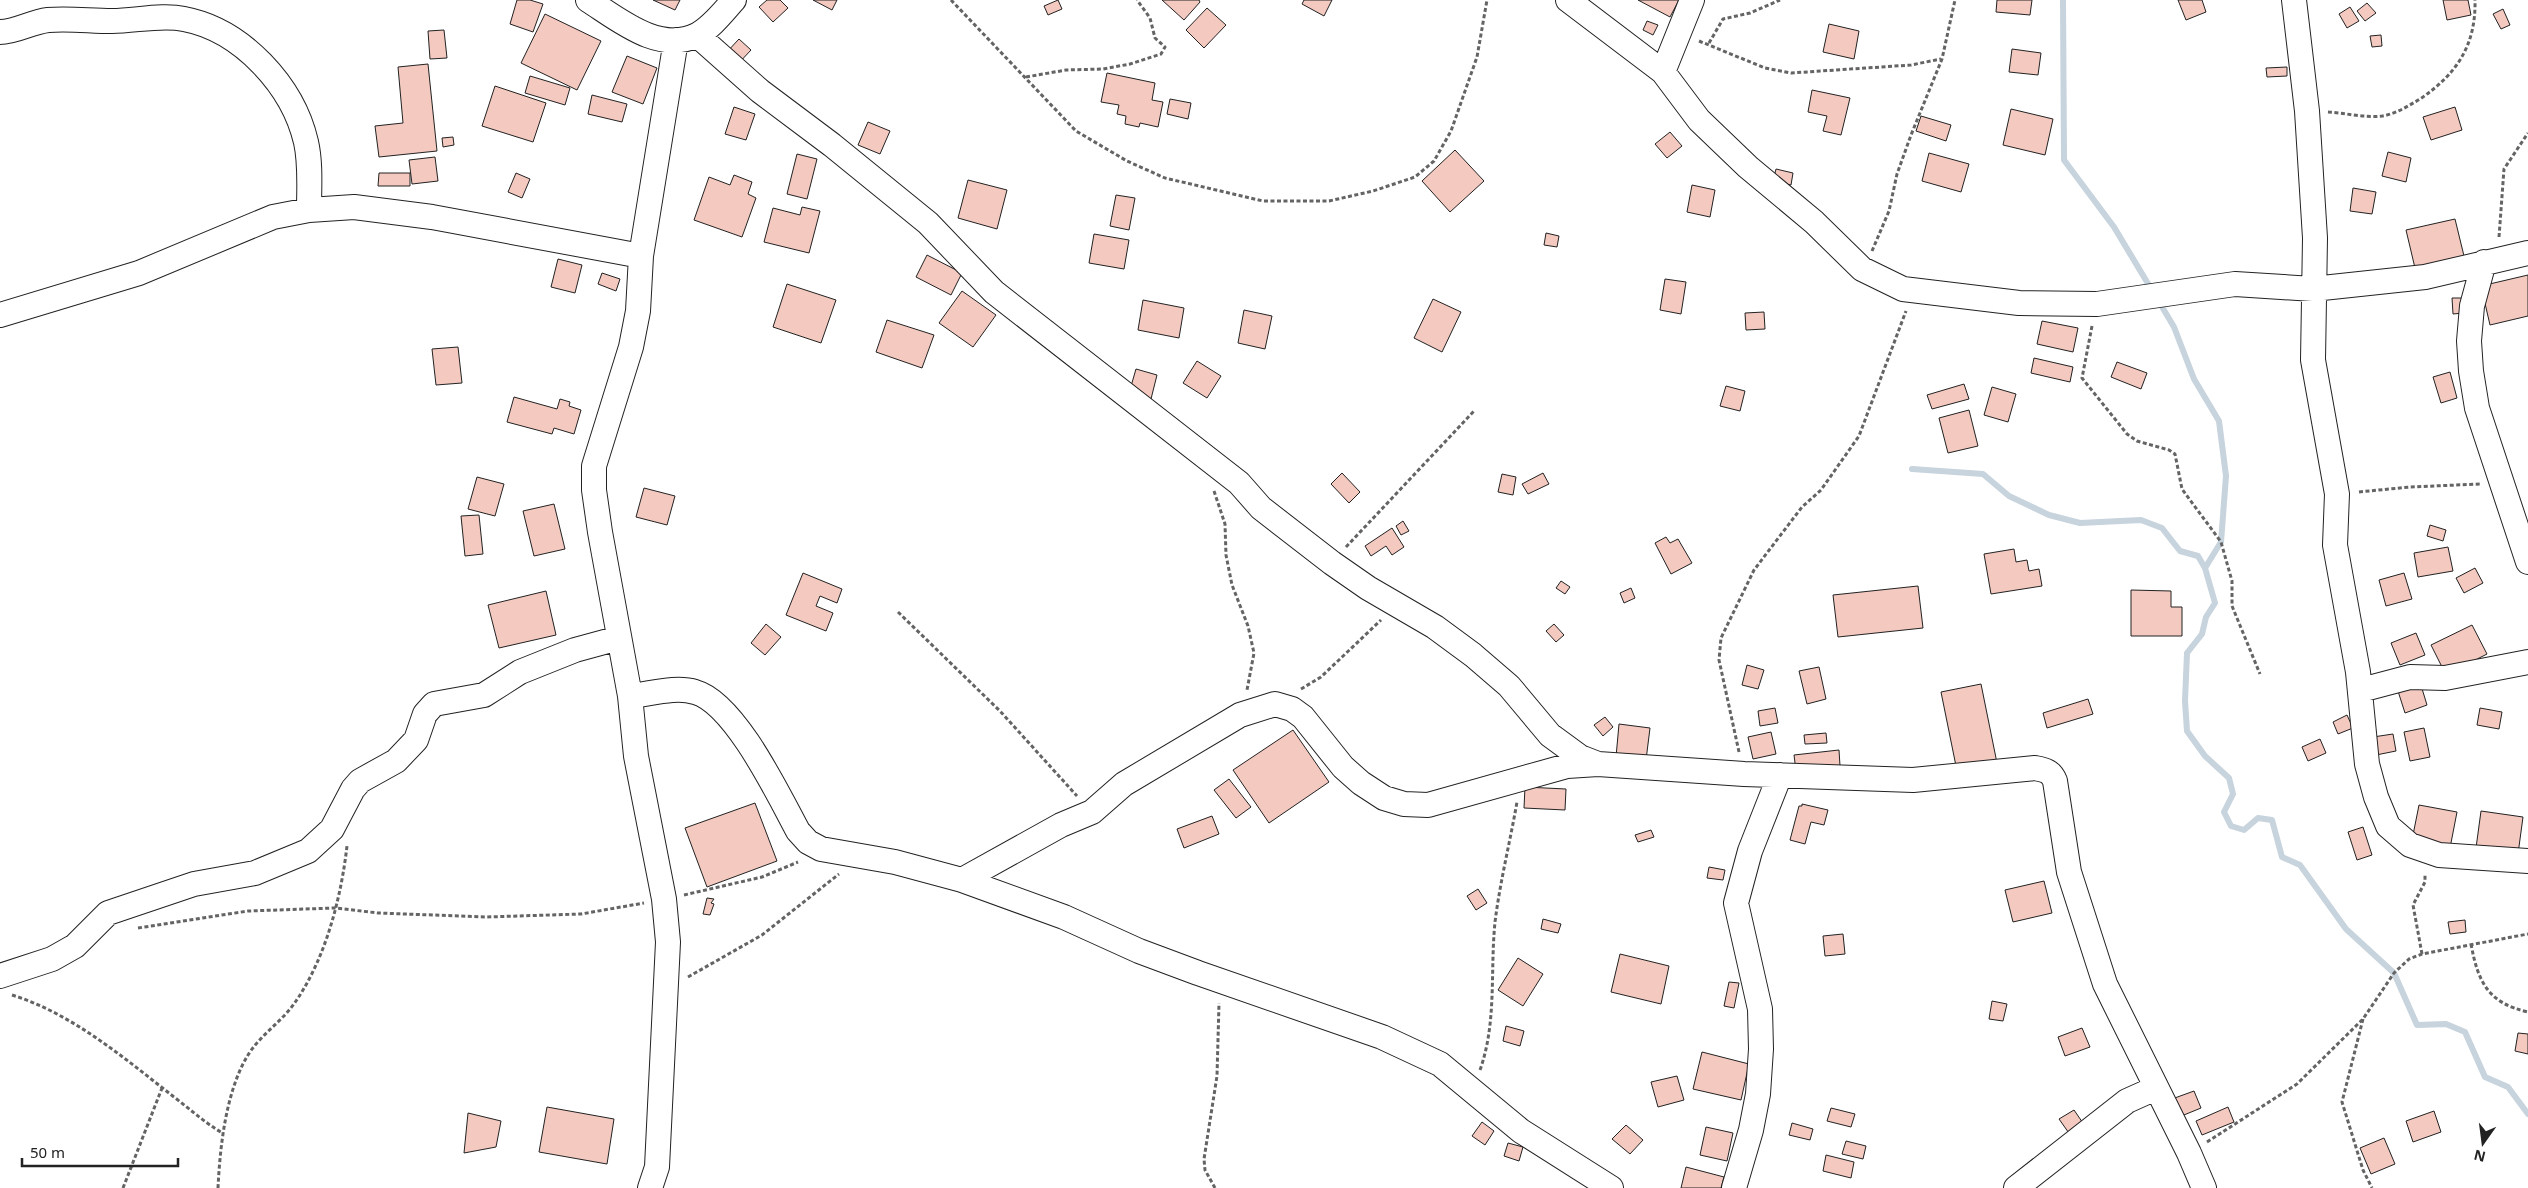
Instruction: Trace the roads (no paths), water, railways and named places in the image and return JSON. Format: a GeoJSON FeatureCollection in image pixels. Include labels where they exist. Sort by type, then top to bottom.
{"type":"FeatureCollection","features":[{"type":"Feature","properties":{"kind":"street"},"geometry":{"type":"LineString","coordinates":[[588,0],[632,28],[649,36],[687,37],[718,18],[734,0]]}},
{"type":"Feature","properties":{"kind":"street"},"geometry":{"type":"LineString","coordinates":[[1568,0],[1663,72],[1699,120],[1748,168],[1814,222],[1862,268],[1903,289],[2019,303],[2097,304],[2235,284],[2313,289],[2424,277],[2528,253]]}},
{"type":"Feature","properties":{"kind":"street"},"geometry":{"type":"LineString","coordinates":[[1663,72],[1692,0]]}},
{"type":"Feature","properties":{"kind":"street"},"geometry":{"type":"LineString","coordinates":[[2294,0],[2307,111],[2315,238],[2313,360],[2337,494],[2335,545],[2361,690],[2367,764],[2376,798],[2388,826],[2410,844],[2438,855],[2528,861]]}},
{"type":"Feature","properties":{"kind":"street"},"geometry":{"type":"LineString","coordinates":[[0,32],[48,20],[183,18],[215,28],[238,43],[258,61],[280,86],[295,110],[306,143],[310,183],[309,210]]}},
{"type":"Feature","properties":{"kind":"street"},"geometry":{"type":"LineString","coordinates":[[650,1188],[657,1167],[668,942],[664,899],[636,756],[630,696],[600,532],[594,490],[594,466],[631,347],[638,310],[641,256],[687,37]]}},
{"type":"Feature","properties":{"kind":"street"},"geometry":{"type":"LineString","coordinates":[[687,37],[832,145],[928,223],[994,292],[1239,483],[1261,508],[1276,521],[1332,563],[1435,627],[1494,672],[1514,692],[1550,735],[1580,757],[1598,764]]}},
{"type":"Feature","properties":{"kind":"street"},"geometry":{"type":"LineString","coordinates":[[0,315],[139,273],[273,217],[309,210],[354,208],[432,217],[641,256]]}},
{"type":"Feature","properties":{"kind":"street"},"geometry":{"type":"LineString","coordinates":[[2490,261],[2472,306],[2469,341],[2470,361],[2477,408],[2528,562]]}},
{"type":"Feature","properties":{"kind":"street"},"geometry":{"type":"LineString","coordinates":[[4,985],[75,946],[108,913],[194,884],[255,873],[308,851],[332,829],[353,789],[360,781],[396,762],[416,740],[425,714],[434,704],[484,695],[520,672],[575,650],[619,638]]}},
{"type":"Feature","properties":{"kind":"street"},"geometry":{"type":"LineString","coordinates":[[2361,690],[2410,677],[2445,678],[2528,662]]}},
{"type":"Feature","properties":{"kind":"street"},"geometry":{"type":"LineString","coordinates":[[630,696],[684,690],[705,696],[745,738],[798,832],[808,842],[821,849],[896,862],[962,880],[1064,917],[1139,951],[1382,1037],[1440,1064],[1521,1131],[1608,1187]]}},
{"type":"Feature","properties":{"kind":"street"},"geometry":{"type":"LineString","coordinates":[[962,880],[1061,825],[1092,812],[1124,784],[1240,715],[1275,704],[1292,709],[1303,718],[1343,767],[1361,783],[1384,798],[1404,804],[1428,805],[1567,766],[1598,764],[1780,776],[1913,780],[2035,768],[2046,770],[2052,775],[2069,872],[2105,984],[2189,1153],[2204,1188]]}},
{"type":"Feature","properties":{"kind":"street"},"geometry":{"type":"LineString","coordinates":[[1734,1188],[1751,1130],[1758,1094],[1761,1049],[1760,1009],[1736,902],[1750,851],[1780,776]]}},
{"type":"Feature","properties":{"kind":"street"},"geometry":{"type":"LineString","coordinates":[[2016,1188],[2127,1101],[2156,1088]]}},
{"type":"Feature","properties":{"kind":"waterway"},"geometry":{"type":"LineString","coordinates":[[2063,0],[2064,160],[2114,227],[2153,292]]}},
{"type":"Feature","properties":{"kind":"waterway"},"geometry":{"type":"LineString","coordinates":[[2158,300],[2174,327],[2194,379],[2219,421],[2226,476],[2221,542],[2205,568]]}},
{"type":"Feature","properties":{"kind":"waterway"},"geometry":{"type":"LineString","coordinates":[[1912,469],[1983,474],[2009,496],[2049,515],[2080,523],[2141,520],[2162,528],[2180,551],[2198,556],[2205,568],[2215,603],[2206,617],[2202,634],[2187,653],[2185,701],[2187,731],[2205,756],[2229,778],[2233,794],[2224,812],[2231,826],[2244,830],[2258,818],[2272,820],[2282,857],[2300,865],[2346,929],[2394,973],[2417,1025],[2446,1024],[2465,1032],[2485,1077],[2508,1087],[2528,1114]]}}]}
